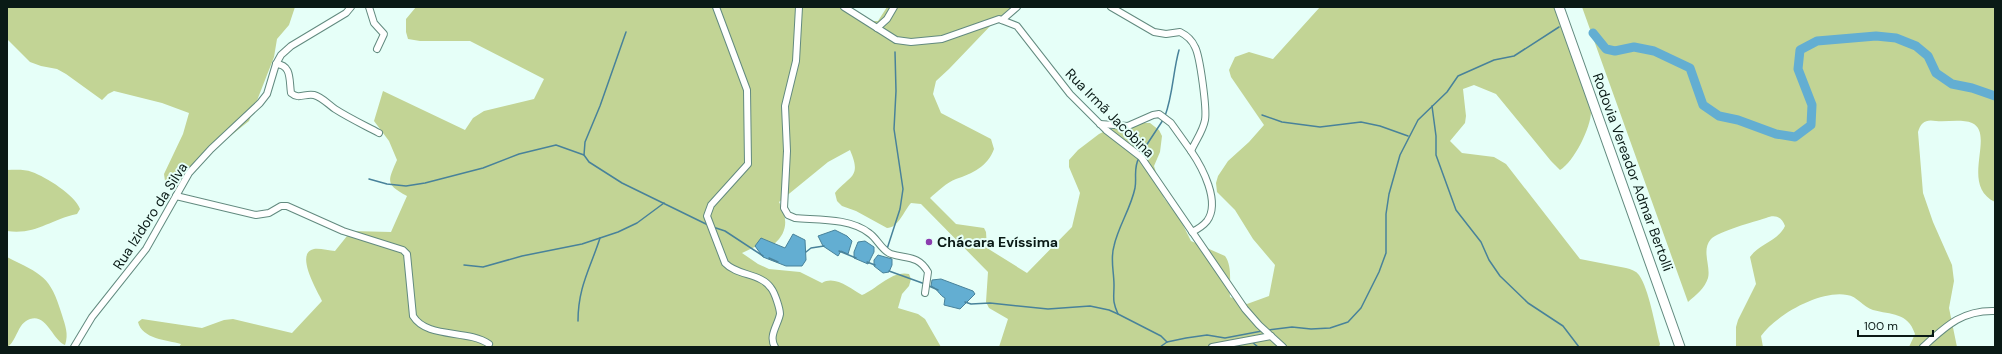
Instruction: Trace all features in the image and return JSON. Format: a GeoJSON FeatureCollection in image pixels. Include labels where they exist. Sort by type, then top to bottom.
{"type":"FeatureCollection","features":[{"type":"Feature","properties":{"kind":"highway","name":"Rodovia Vereador Admar Bertolli"},"geometry":{"type":"LineString","coordinates":[[1559,7],[1680,347]]}},
{"type":"Feature","properties":{"kind":"street","name":"Rua Izidoro da Silva"},"geometry":{"type":"LineString","coordinates":[[74,347],[92,317],[146,249],[189,173],[260,104],[267,94],[276,64],[281,55],[291,46],[346,13],[351,7]]}},
{"type":"Feature","properties":{"kind":"street"},"geometry":{"type":"LineString","coordinates":[[369,7],[374,23],[384,34],[378,49]]}},
{"type":"Feature","properties":{"kind":"street"},"geometry":{"type":"LineString","coordinates":[[716,7],[747,90],[748,164],[711,205],[707,216],[726,263],[730,268],[762,280],[771,288],[780,313],[772,338],[775,347]]}},
{"type":"Feature","properties":{"kind":"street"},"geometry":{"type":"LineString","coordinates":[[799,7],[796,61],[785,106],[787,151],[784,208],[788,215],[795,218],[842,222],[858,228],[870,233],[890,254],[905,256],[923,263],[928,272],[925,293]]}},
{"type":"Feature","properties":{"kind":"street"},"geometry":{"type":"LineString","coordinates":[[844,7],[896,40],[911,42],[942,39],[999,19],[1002,20],[1017,7]]}},
{"type":"Feature","properties":{"kind":"street"},"geometry":{"type":"LineString","coordinates":[[878,28],[887,19],[894,7]]}},
{"type":"Feature","properties":{"kind":"street"},"geometry":{"type":"LineString","coordinates":[[1111,7],[1154,32],[1166,34],[1180,32],[1186,35],[1196,47],[1204,92],[1206,118],[1203,129],[1191,151]]}},
{"type":"Feature","properties":{"kind":"street","name":"Rua Irmã Jacobina"},"geometry":{"type":"LineString","coordinates":[[1002,20],[1017,26],[1070,94],[1100,124],[1141,157],[1245,309],[1259,325],[1283,347]]}},
{"type":"Feature","properties":{"kind":"street"},"geometry":{"type":"LineString","coordinates":[[276,64],[282,64],[287,69],[291,93],[294,96],[317,96],[336,110],[379,133]]}},
{"type":"Feature","properties":{"kind":"street"},"geometry":{"type":"LineString","coordinates":[[1100,124],[1128,126],[1153,115],[1159,114],[1171,123],[1202,167],[1209,188],[1212,207],[1208,220],[1203,226],[1192,232]]}},
{"type":"Feature","properties":{"kind":"street"},"geometry":{"type":"LineString","coordinates":[[176,196],[256,215],[269,213],[281,206],[287,206],[343,231],[403,250],[408,254],[413,316],[417,322],[421,326],[470,336],[489,344]]}},
{"type":"Feature","properties":{"kind":"street"},"geometry":{"type":"LineString","coordinates":[[1923,347],[1951,322],[1969,313],[1995,311]]}},
{"type":"Feature","properties":{"kind":"street"},"geometry":{"type":"LineString","coordinates":[[1212,347],[1271,336]]}},
{"type":"Feature","properties":{"kind":"green space"},"geometry":{"type":"Polygon","coordinates":[[[7,7],[295,7],[289,25],[277,39],[274,57],[249,121],[209,153],[182,183],[175,188],[168,186],[165,181],[164,174],[183,134],[189,113],[162,103],[114,91],[102,100],[57,69],[30,62],[7,39],[7,7]]]}},
{"type":"Feature","properties":{"kind":"green space"},"geometry":{"type":"Polygon","coordinates":[[[416,7],[850,7],[865,21],[878,21],[887,7],[1012,7],[995,21],[936,81],[933,94],[941,113],[991,139],[994,149],[984,165],[968,175],[949,182],[930,198],[956,224],[984,228],[986,232],[987,248],[1027,273],[1072,227],[1080,193],[1069,167],[1069,160],[1078,150],[1099,134],[1109,129],[1141,123],[1150,123],[1159,130],[1162,136],[1160,152],[1154,166],[1164,198],[1180,219],[1191,241],[1225,256],[1230,271],[1230,297],[1247,304],[1269,296],[1275,265],[1253,239],[1235,210],[1217,192],[1216,183],[1218,176],[1228,161],[1249,142],[1264,125],[1231,77],[1229,70],[1235,57],[1249,52],[1273,59],[1320,7],[1555,7],[1591,112],[1585,135],[1571,160],[1560,170],[1496,94],[1474,85],[1463,89],[1466,116],[1465,123],[1450,141],[1462,153],[1494,157],[1506,164],[1580,259],[1628,268],[1638,274],[1643,281],[1649,298],[1660,344],[1659,347],[999,347],[1008,319],[989,308],[986,302],[988,272],[921,204],[911,203],[898,222],[887,228],[856,211],[842,206],[837,201],[835,193],[853,175],[855,166],[850,150],[828,162],[779,202],[784,214],[785,224],[782,235],[774,244],[761,244],[742,253],[758,264],[769,269],[800,272],[822,283],[827,281],[837,282],[848,286],[862,295],[891,277],[909,274],[911,279],[909,286],[902,294],[898,308],[918,314],[925,319],[941,347],[179,347],[181,344],[156,338],[144,332],[140,328],[138,322],[142,319],[202,328],[224,320],[233,319],[292,333],[322,301],[309,273],[306,258],[308,252],[314,249],[335,251],[351,231],[391,232],[407,196],[395,189],[390,182],[391,174],[397,160],[389,141],[374,121],[383,91],[465,130],[473,118],[484,111],[534,99],[544,79],[470,41],[420,41],[408,39],[406,32],[406,19],[416,7]]]}},
{"type":"Feature","properties":{"kind":"green space"},"geometry":{"type":"Polygon","coordinates":[[[1582,7],[1995,7],[1995,202],[1985,194],[1980,184],[1978,172],[1981,138],[1978,129],[1972,123],[1964,121],[1929,120],[1922,124],[1918,132],[1923,193],[1933,222],[1952,265],[1954,281],[1949,308],[1957,347],[1909,347],[1915,334],[1912,327],[1903,318],[1869,309],[1851,296],[1836,294],[1812,300],[1788,312],[1768,328],[1761,336],[1763,347],[1736,347],[1736,327],[1738,320],[1756,284],[1750,257],[1782,231],[1785,226],[1784,223],[1780,218],[1772,216],[1729,230],[1711,239],[1708,243],[1706,253],[1709,273],[1707,282],[1688,302],[1582,7]]]}},
{"type":"Feature","properties":{"kind":"green space"},"geometry":{"type":"Polygon","coordinates":[[[7,170],[29,171],[38,174],[66,192],[80,209],[77,214],[35,229],[17,232],[7,231],[7,170]]]}},
{"type":"Feature","properties":{"kind":"green space"},"geometry":{"type":"Polygon","coordinates":[[[7,257],[37,273],[49,284],[58,302],[67,333],[65,345],[57,338],[45,323],[36,318],[30,319],[22,324],[13,341],[7,347],[7,257]]]}},
{"type":"Feature","properties":{"kind":"water"},"geometry":{"type":"Polygon","coordinates":[[[835,230],[847,236],[852,241],[848,254],[841,251],[838,256],[823,246],[818,236],[835,230]]]}},
{"type":"Feature","properties":{"kind":"water"},"geometry":{"type":"Polygon","coordinates":[[[793,234],[805,240],[806,260],[802,266],[786,266],[763,257],[755,246],[761,238],[785,248],[793,234]]]}},
{"type":"Feature","properties":{"kind":"water"},"geometry":{"type":"Polygon","coordinates":[[[865,241],[874,247],[874,252],[868,264],[854,258],[854,252],[858,242],[865,241]]]}},
{"type":"Feature","properties":{"kind":"water"},"geometry":{"type":"Polygon","coordinates":[[[878,255],[892,259],[892,265],[889,272],[883,273],[874,266],[874,260],[878,255]]]}},
{"type":"Feature","properties":{"kind":"water"},"geometry":{"type":"Polygon","coordinates":[[[941,279],[973,291],[975,294],[960,309],[944,305],[945,298],[931,286],[932,280],[941,279]]]}},
{"type":"Feature","properties":{"kind":"waterway"},"geometry":{"type":"LineString","coordinates":[[1268,330],[1292,327],[1311,329],[1330,328],[1348,322],[1361,308],[1379,272],[1386,253],[1386,214],[1389,194],[1400,155],[1418,120],[1447,92],[1458,76],[1494,60],[1514,56],[1559,27]]}},
{"type":"Feature","properties":{"kind":"waterway"},"geometry":{"type":"LineString","coordinates":[[584,155],[585,142],[600,106],[626,32]]}},
{"type":"Feature","properties":{"kind":"waterway"},"geometry":{"type":"LineString","coordinates":[[1593,33],[1606,49],[1615,51],[1634,47],[1654,51],[1690,68],[1703,105],[1719,116],[1738,120],[1776,134],[1795,137],[1811,125],[1812,105],[1798,69],[1800,50],[1817,41],[1876,36],[1896,38],[1916,46],[1928,56],[1936,73],[1952,84],[1972,88],[1995,96]]}},
{"type":"Feature","properties":{"kind":"waterway"},"geometry":{"type":"LineString","coordinates":[[1165,116],[1170,100],[1179,50]]}},
{"type":"Feature","properties":{"kind":"waterway"},"geometry":{"type":"LineString","coordinates":[[887,249],[900,209],[903,189],[894,129],[896,91],[895,52]]}},
{"type":"Feature","properties":{"kind":"waterway"},"geometry":{"type":"LineString","coordinates":[[1432,106],[1436,136],[1436,155],[1456,210],[1481,242],[1489,260],[1500,276],[1528,303],[1563,326],[1579,347]]}},
{"type":"Feature","properties":{"kind":"waterway"},"geometry":{"type":"LineString","coordinates":[[1262,115],[1282,122],[1320,127],[1361,122],[1380,126],[1408,136]]}},
{"type":"Feature","properties":{"kind":"waterway"},"geometry":{"type":"LineString","coordinates":[[1140,155],[1163,120]]}},
{"type":"Feature","properties":{"kind":"waterway"},"geometry":{"type":"LineString","coordinates":[[369,179],[387,184],[406,186],[425,183],[483,168],[519,154],[556,145],[584,155],[589,162],[622,183],[708,225]]}},
{"type":"Feature","properties":{"kind":"waterway"},"geometry":{"type":"LineString","coordinates":[[1118,314],[1114,300],[1113,251],[1118,232],[1133,195],[1136,184],[1136,166],[1139,158]]}},
{"type":"Feature","properties":{"kind":"waterway"},"geometry":{"type":"LineString","coordinates":[[464,265],[483,267],[522,256],[582,244],[618,232],[637,223],[664,203]]}},
{"type":"Feature","properties":{"kind":"waterway"},"geometry":{"type":"LineString","coordinates":[[713,227],[725,231],[763,256]]}},
{"type":"Feature","properties":{"kind":"waterway"},"geometry":{"type":"LineString","coordinates":[[578,321],[582,288],[600,238]]}},
{"type":"Feature","properties":{"kind":"waterway"},"geometry":{"type":"LineString","coordinates":[[806,252],[811,248],[824,246]]}},
{"type":"Feature","properties":{"kind":"waterway"},"geometry":{"type":"LineString","coordinates":[[839,251],[856,258]]}},
{"type":"Feature","properties":{"kind":"waterway"},"geometry":{"type":"LineString","coordinates":[[769,258],[778,262]]}},
{"type":"Feature","properties":{"kind":"waterway"},"geometry":{"type":"LineString","coordinates":[[867,262],[875,265]]}},
{"type":"Feature","properties":{"kind":"waterway"},"geometry":{"type":"LineString","coordinates":[[889,271],[925,284]]}},
{"type":"Feature","properties":{"kind":"waterway"},"geometry":{"type":"LineString","coordinates":[[929,286],[938,290]]}},
{"type":"Feature","properties":{"kind":"waterway"},"geometry":{"type":"LineString","coordinates":[[965,302],[971,304],[990,303],[1048,309],[1090,306],[1109,310],[1118,314],[1161,336],[1167,342]]}},
{"type":"Feature","properties":{"kind":"waterway"},"geometry":{"type":"LineString","coordinates":[[1160,347],[1167,342],[1186,338],[1207,335],[1225,338],[1262,331]]}},
{"type":"Feature","properties":{"kind":"waterway"},"geometry":{"type":"LineString","coordinates":[[1252,342],[1258,347]]}},
{"type":"Feature","properties":{"kind":"place","name":"Chácara Evíssima"},"geometry":{"type":"Point","coordinates":[929,242]}}]}
